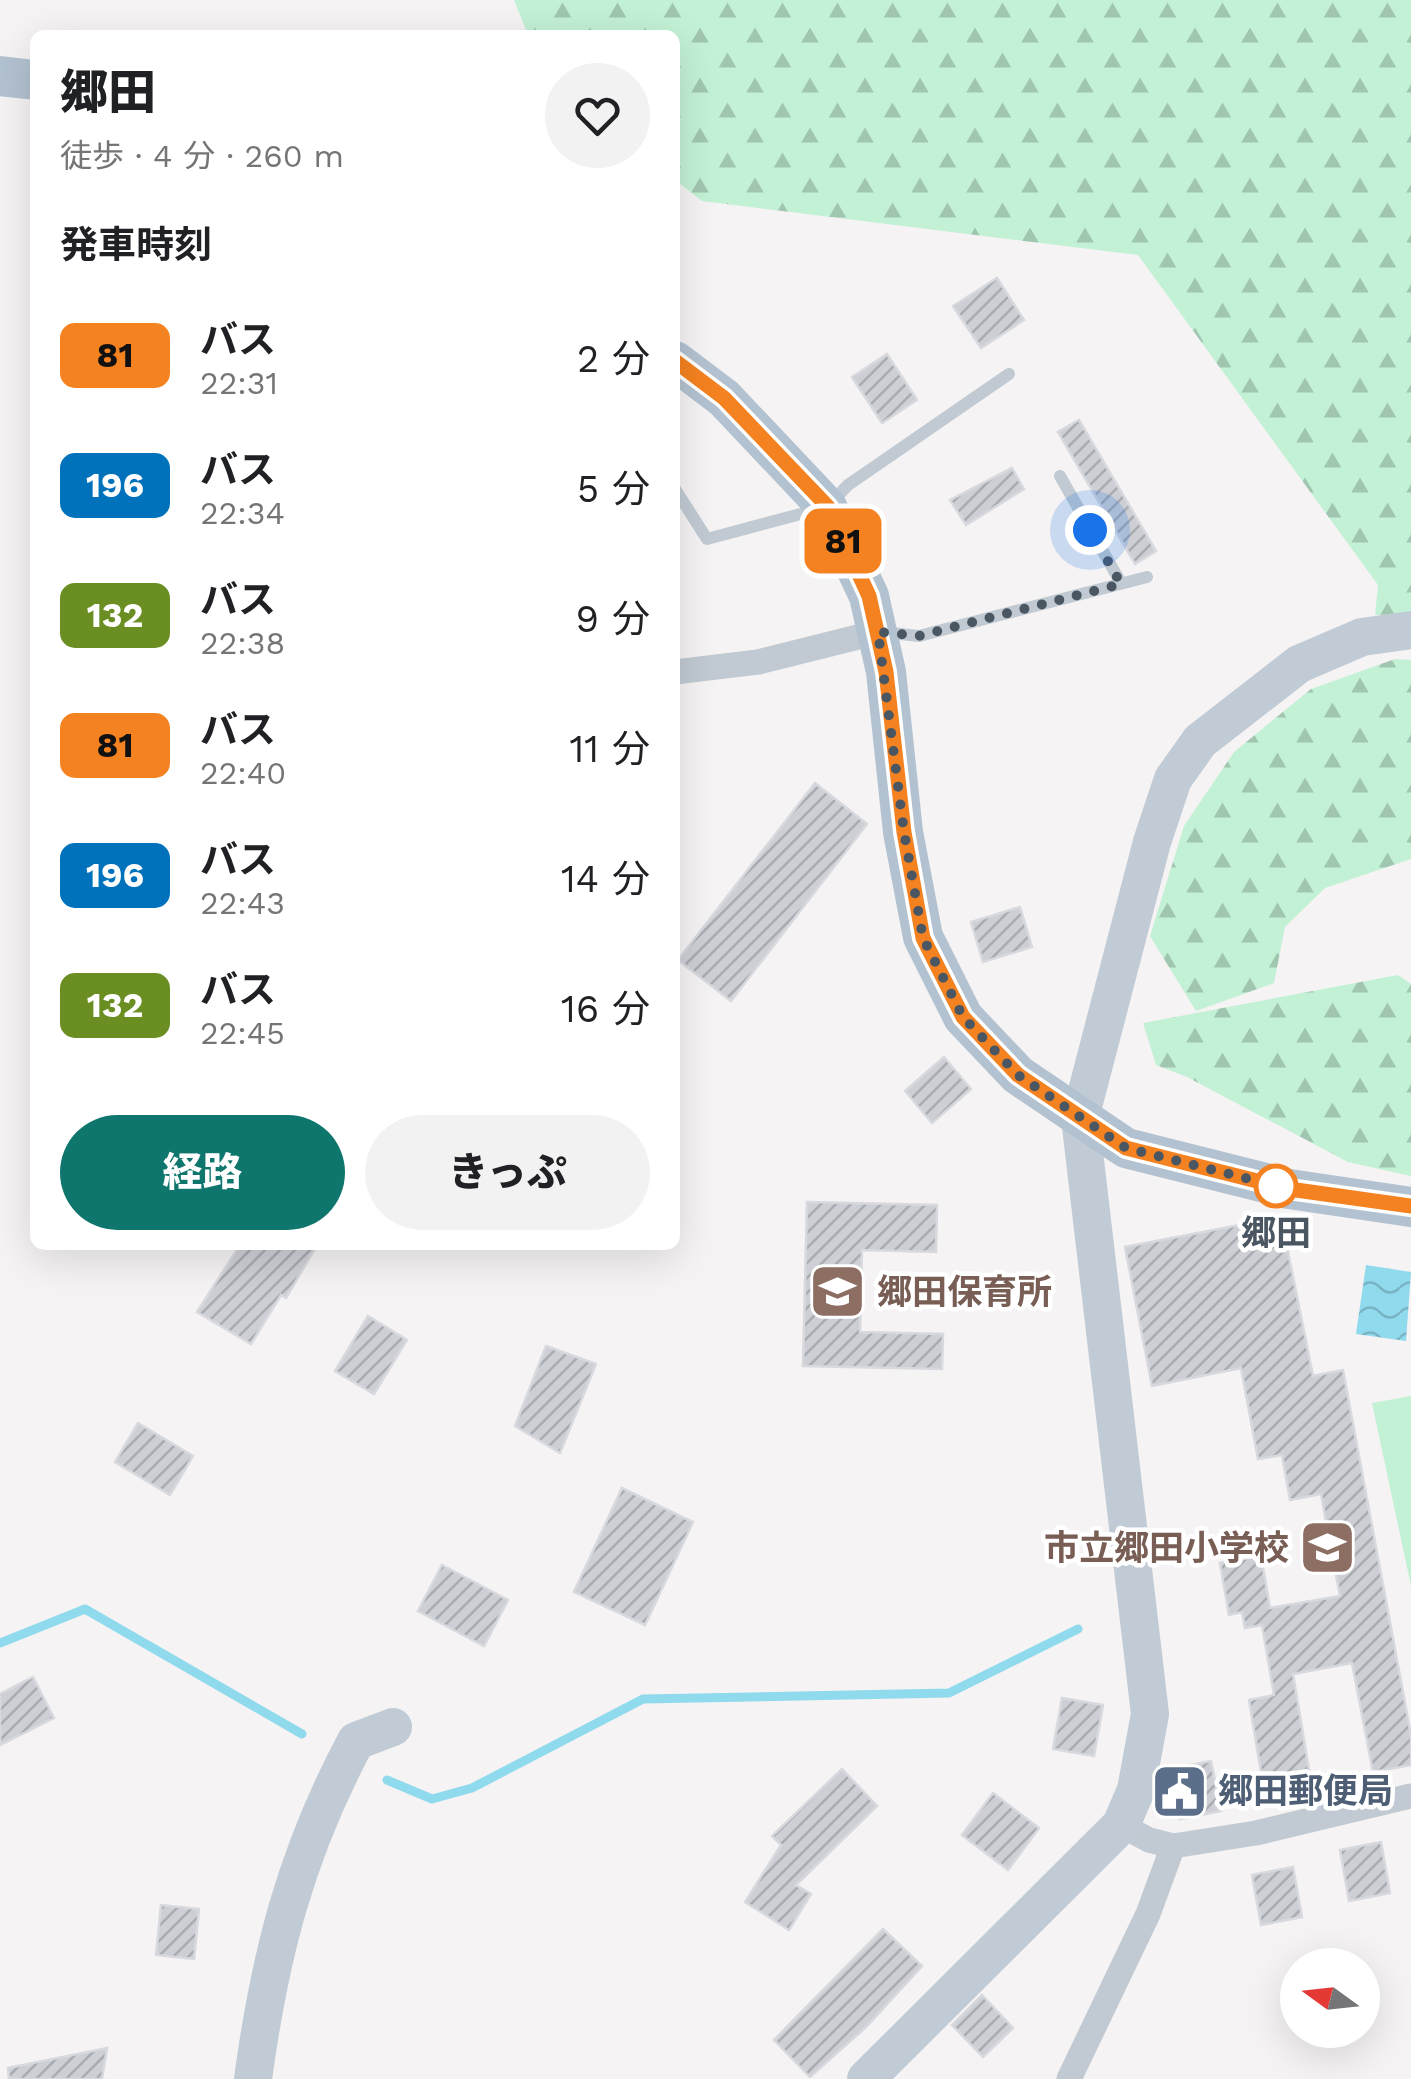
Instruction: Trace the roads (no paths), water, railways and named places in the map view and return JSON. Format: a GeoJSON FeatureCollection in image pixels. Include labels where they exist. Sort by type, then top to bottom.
{"type":"FeatureCollection","features":[{"type":"Feature","properties":{"kind":"main road"},"geometry":{"type":"LineString","coordinates":[[0,76],[30,79]]}},
{"type":"Feature","properties":{"kind":"main road"},"geometry":{"type":"LineString","coordinates":[[680,365],[724,398],[828,507],[869,596],[878,632],[904,832],[923,938],[963,1017],[1018,1075],[1126,1148],[1289,1189],[1411,1206]]}},
{"type":"Feature","properties":{"kind":"street"},"geometry":{"type":"LineString","coordinates":[[866,2079],[1121,1825],[1136,1790],[1150,1714],[1080,1118],[1173,779],[1200,742],[1299,664],[1362,638],[1411,630]]}},
{"type":"Feature","properties":{"kind":"street"},"geometry":{"type":"LineString","coordinates":[[680,671],[758,662],[878,632]]}},
{"type":"Feature","properties":{"kind":"street"},"geometry":{"type":"LineString","coordinates":[[253,2079],[268,1980],[292,1880],[356,1741],[393,1727]]}},
{"type":"Feature","properties":{"kind":"street"},"geometry":{"type":"LineString","coordinates":[[1121,1825],[1148,1840],[1172,1846],[1256,1833],[1411,1796]]}},
{"type":"Feature","properties":{"kind":"street"},"geometry":{"type":"LineString","coordinates":[[1068,2079],[1148,1914],[1172,1846]]}},
{"type":"Feature","properties":{"kind":"lane"},"geometry":{"type":"LineString","coordinates":[[680,497],[706,539],[828,507],[848,485],[1010,374]]}},
{"type":"Feature","properties":{"kind":"lane"},"geometry":{"type":"LineString","coordinates":[[1060,476],[1121,584]]}},
{"type":"Feature","properties":{"kind":"lane"},"geometry":{"type":"LineString","coordinates":[[878,632],[919,636],[1147,577]]}},
{"type":"Feature","properties":{"kind":"water"},"geometry":{"type":"Polygon","coordinates":[[[1366,1265],[1411,1272],[1406,1341],[1356,1334],[1366,1265]]]}},
{"type":"Feature","properties":{"kind":"waterway"},"geometry":{"type":"LineString","coordinates":[[0,1643],[85,1609],[302,1734]]}},
{"type":"Feature","properties":{"kind":"waterway"},"geometry":{"type":"LineString","coordinates":[[387,1780],[432,1799],[472,1788],[643,1699],[949,1693],[1078,1629]]}},
{"type":"Feature","properties":{"kind":"place","name":"郷田"},"geometry":{"type":"Point","coordinates":[1276,1186]}},
{"type":"Feature","properties":{"kind":"place","name":"郷田保育所"},"geometry":{"type":"Point","coordinates":[838,1292]}},
{"type":"Feature","properties":{"kind":"place","name":"市立郷田小学校"},"geometry":{"type":"Point","coordinates":[1328,1548]}},
{"type":"Feature","properties":{"kind":"place","name":"郷田郵便局"},"geometry":{"type":"Point","coordinates":[1179,1791]}}]}
